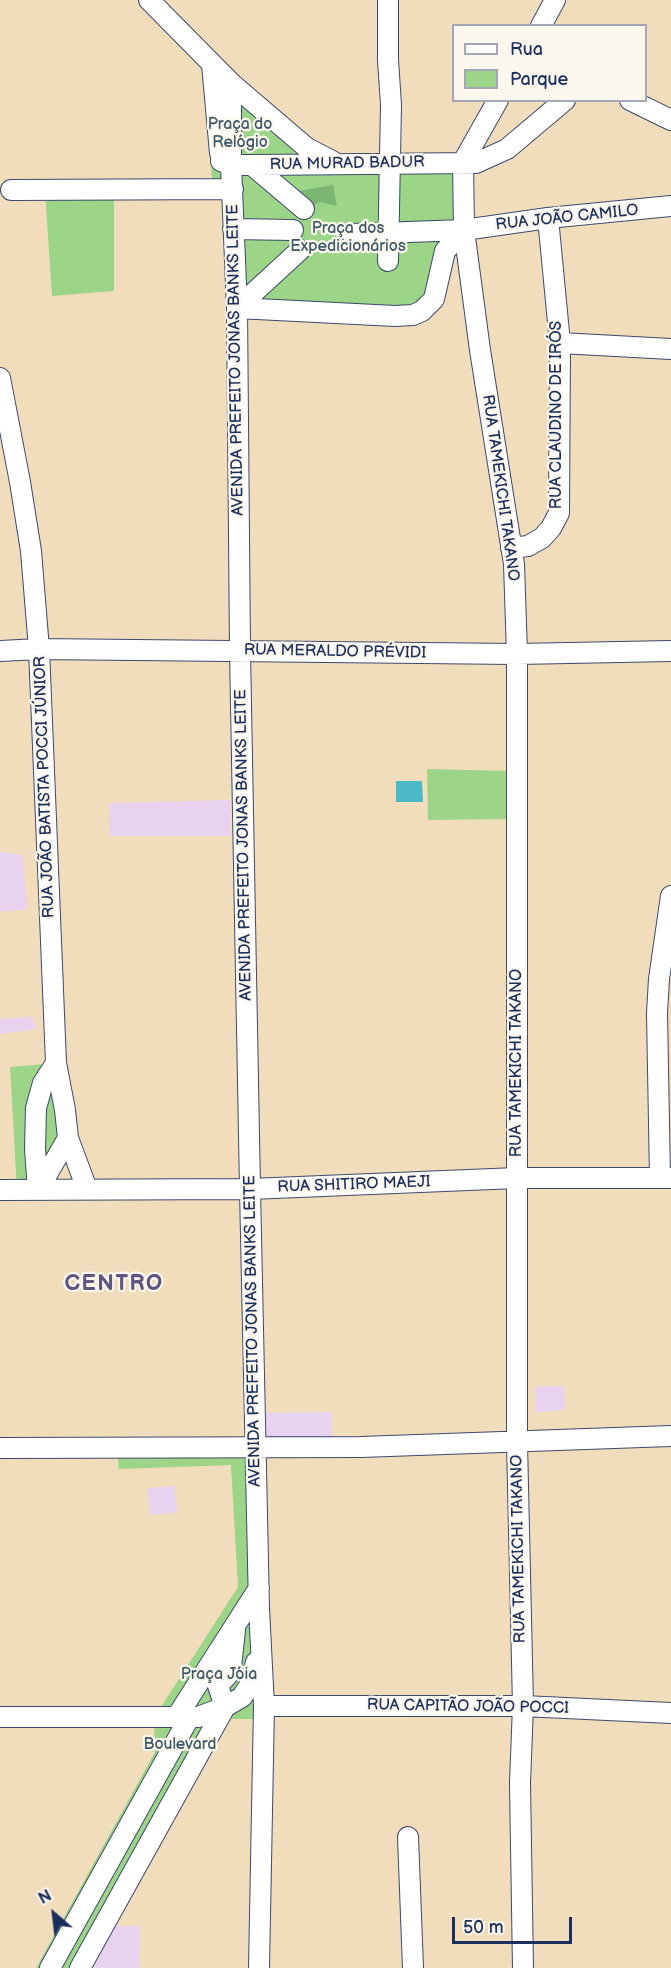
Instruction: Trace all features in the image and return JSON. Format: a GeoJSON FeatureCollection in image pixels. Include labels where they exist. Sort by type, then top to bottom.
{"type":"FeatureCollection","features":[{"type":"Feature","properties":{"kind":"street"},"geometry":{"type":"LineString","coordinates":[[149,0],[231,83],[307,148],[337,163]]}},
{"type":"Feature","properties":{"kind":"street"},"geometry":{"type":"LineString","coordinates":[[388,0],[391,164],[388,261]]}},
{"type":"Feature","properties":{"kind":"street"},"geometry":{"type":"LineString","coordinates":[[541,24],[555,0]]}},
{"type":"Feature","properties":{"kind":"street"},"geometry":{"type":"LineString","coordinates":[[212,64],[226,163]]}},
{"type":"Feature","properties":{"kind":"street","name":"AVENIDA PREFEITO JONAS BANKS LEITE"},"geometry":{"type":"LineString","coordinates":[[231,83],[232,106],[226,163],[233,229],[237,308],[240,651],[250,1189],[259,1598],[264,1706],[259,1968]]}},
{"type":"Feature","properties":{"kind":"street"},"geometry":{"type":"LineString","coordinates":[[215,95],[232,106]]}},
{"type":"Feature","properties":{"kind":"street"},"geometry":{"type":"LineString","coordinates":[[463,162],[497,102]]}},
{"type":"Feature","properties":{"kind":"street","name":"RUA MURAD BADUR"},"geometry":{"type":"LineString","coordinates":[[226,163],[252,165],[476,163],[507,149],[563,102]]}},
{"type":"Feature","properties":{"kind":"street"},"geometry":{"type":"LineString","coordinates":[[634,102],[671,120]]}},
{"type":"Feature","properties":{"kind":"street","name":"RUA TAMEKICHI TAKANO"},"geometry":{"type":"LineString","coordinates":[[463,162],[464,230],[515,577],[517,654],[517,1442],[523,1706],[520,1783],[523,1968]]}},
{"type":"Feature","properties":{"kind":"street"},"geometry":{"type":"LineString","coordinates":[[252,165],[304,208]]}},
{"type":"Feature","properties":{"kind":"street"},"geometry":{"type":"LineString","coordinates":[[11,190],[227,189]]}},
{"type":"Feature","properties":{"kind":"street","name":"RUA JOÃO CAMILO"},"geometry":{"type":"LineString","coordinates":[[351,234],[464,230],[548,218],[671,206]]}},
{"type":"Feature","properties":{"kind":"street","name":"RUA CLAUDINO DE IRÓS"},"geometry":{"type":"LineString","coordinates":[[511,549],[528,546],[542,538],[551,528],[559,513],[560,344],[548,218]]}},
{"type":"Feature","properties":{"kind":"street"},"geometry":{"type":"LineString","coordinates":[[233,229],[293,230]]}},
{"type":"Feature","properties":{"kind":"street"},"geometry":{"type":"LineString","coordinates":[[237,308],[413,315],[422,311],[434,299],[445,251],[464,230]]}},
{"type":"Feature","properties":{"kind":"street"},"geometry":{"type":"LineString","coordinates":[[237,308],[300,250]]}},
{"type":"Feature","properties":{"kind":"street"},"geometry":{"type":"LineString","coordinates":[[560,344],[671,349]]}},
{"type":"Feature","properties":{"kind":"street","name":"RUA JOÃO BATISTA POCCI JÚNIOR"},"geometry":{"type":"LineString","coordinates":[[0,378],[28,528],[39,649],[56,1063],[68,1138],[87,1189]]}},
{"type":"Feature","properties":{"kind":"street","name":"RUA MERALDO PRÉVIDI"},"geometry":{"type":"LineString","coordinates":[[0,651],[39,649],[517,654],[671,651]]}},
{"type":"Feature","properties":{"kind":"street"},"geometry":{"type":"LineString","coordinates":[[665,1178],[657,1013],[659,979],[671,896]]}},
{"type":"Feature","properties":{"kind":"street"},"geometry":{"type":"LineString","coordinates":[[39,1190],[35,1149],[36,1108],[43,1083],[56,1063]]}},
{"type":"Feature","properties":{"kind":"street"},"geometry":{"type":"LineString","coordinates":[[39,1190],[68,1138]]}},
{"type":"Feature","properties":{"kind":"street","name":"RUA SHITIRO MAEJI"},"geometry":{"type":"LineString","coordinates":[[0,1190],[250,1189],[518,1178],[665,1178]]}},
{"type":"Feature","properties":{"kind":"street"},"geometry":{"type":"LineString","coordinates":[[0,1448],[361,1447],[671,1436]]}},
{"type":"Feature","properties":{"kind":"street"},"geometry":{"type":"LineString","coordinates":[[50,1968],[212,1664],[235,1627],[259,1598]]}},
{"type":"Feature","properties":{"kind":"street","name":"AVENIDA PREFEITO JONAS BANKS LEITE"},"geometry":{"type":"LineString","coordinates":[[182,1718],[211,1713],[242,1697],[253,1676],[259,1598]]}},
{"type":"Feature","properties":{"kind":"street"},"geometry":{"type":"LineString","coordinates":[[218,1685],[227,1676],[231,1666],[235,1627]]}},
{"type":"Feature","properties":{"kind":"street"},"geometry":{"type":"LineString","coordinates":[[80,1968],[225,1707],[212,1664]]}},
{"type":"Feature","properties":{"kind":"street","name":"RUA CAPITÃO JOÃO POCCI"},"geometry":{"type":"LineString","coordinates":[[264,1706],[523,1706],[671,1713]]}},
{"type":"Feature","properties":{"kind":"street"},"geometry":{"type":"LineString","coordinates":[[0,1718],[182,1718]]}},
{"type":"Feature","properties":{"kind":"street"},"geometry":{"type":"LineString","coordinates":[[408,1837],[413,1968]]}},
{"type":"Feature","properties":{"kind":"shaded area"},"geometry":{"type":"Polygon","coordinates":[[[230,800],[230,836],[110,836],[109,803],[230,800]]]}},
{"type":"Feature","properties":{"kind":"shaded area"},"geometry":{"type":"Polygon","coordinates":[[[0,852],[23,855],[27,909],[0,912],[0,852]]]}},
{"type":"Feature","properties":{"kind":"shaded area"},"geometry":{"type":"Polygon","coordinates":[[[32,1017],[37,1029],[0,1034],[0,1019],[32,1017]]]}},
{"type":"Feature","properties":{"kind":"shaded area"},"geometry":{"type":"Polygon","coordinates":[[[564,1386],[565,1410],[536,1412],[535,1387],[564,1386]]]}},
{"type":"Feature","properties":{"kind":"shaded area"},"geometry":{"type":"Polygon","coordinates":[[[332,1412],[332,1446],[257,1447],[256,1413],[332,1412]]]}},
{"type":"Feature","properties":{"kind":"shaded area"},"geometry":{"type":"Polygon","coordinates":[[[175,1486],[177,1513],[150,1515],[147,1488],[175,1486]]]}},
{"type":"Feature","properties":{"kind":"shaded area"},"geometry":{"type":"Polygon","coordinates":[[[115,1926],[140,1926],[139,1968],[93,1968],[115,1926]]]}},
{"type":"Feature","properties":{"kind":"green space","name":"Praça dos Expedicionários"},"geometry":{"type":"Polygon","coordinates":[[[200,53],[322,157],[460,164],[462,230],[423,309],[238,307],[234,188],[213,188],[200,53]]]}},
{"type":"Feature","properties":{"kind":"green space"},"geometry":{"type":"Polygon","coordinates":[[[333,185],[337,206],[320,202],[304,209],[298,191],[333,185]]]}},
{"type":"Feature","properties":{"kind":"green space"},"geometry":{"type":"Polygon","coordinates":[[[114,190],[114,291],[52,296],[45,191],[114,190]]]}},
{"type":"Feature","properties":{"kind":"green space"},"geometry":{"type":"Polygon","coordinates":[[[427,769],[511,771],[511,819],[428,820],[427,769]]]}},
{"type":"Feature","properties":{"kind":"green space"},"geometry":{"type":"Polygon","coordinates":[[[56,1063],[68,1138],[38,1190],[17,1190],[10,1067],[56,1063]]]}},
{"type":"Feature","properties":{"kind":"green space"},"geometry":{"type":"Polygon","coordinates":[[[256,1448],[262,1719],[223,1719],[92,1968],[36,1968],[155,1752],[154,1718],[238,1587],[231,1465],[119,1469],[117,1449],[256,1448]]]}},
{"type":"Feature","properties":{"kind":"water"},"geometry":{"type":"Polygon","coordinates":[[[396,781],[422,781],[423,802],[396,802],[396,781]]]}},
{"type":"Feature","properties":{"kind":"district","name":"CENTRO"},"geometry":{"type":"Point","coordinates":[114,1284]}},
{"type":"Feature","properties":{"kind":"park label","name":"Praça do Relógio"},"geometry":{"type":"Point","coordinates":[240,134]}},
{"type":"Feature","properties":{"kind":"park label","name":"Praça Jóia"},"geometry":{"type":"Point","coordinates":[219,1675]}},
{"type":"Feature","properties":{"kind":"park label","name":"Boulevard"},"geometry":{"type":"Point","coordinates":[180,1745]}}]}
